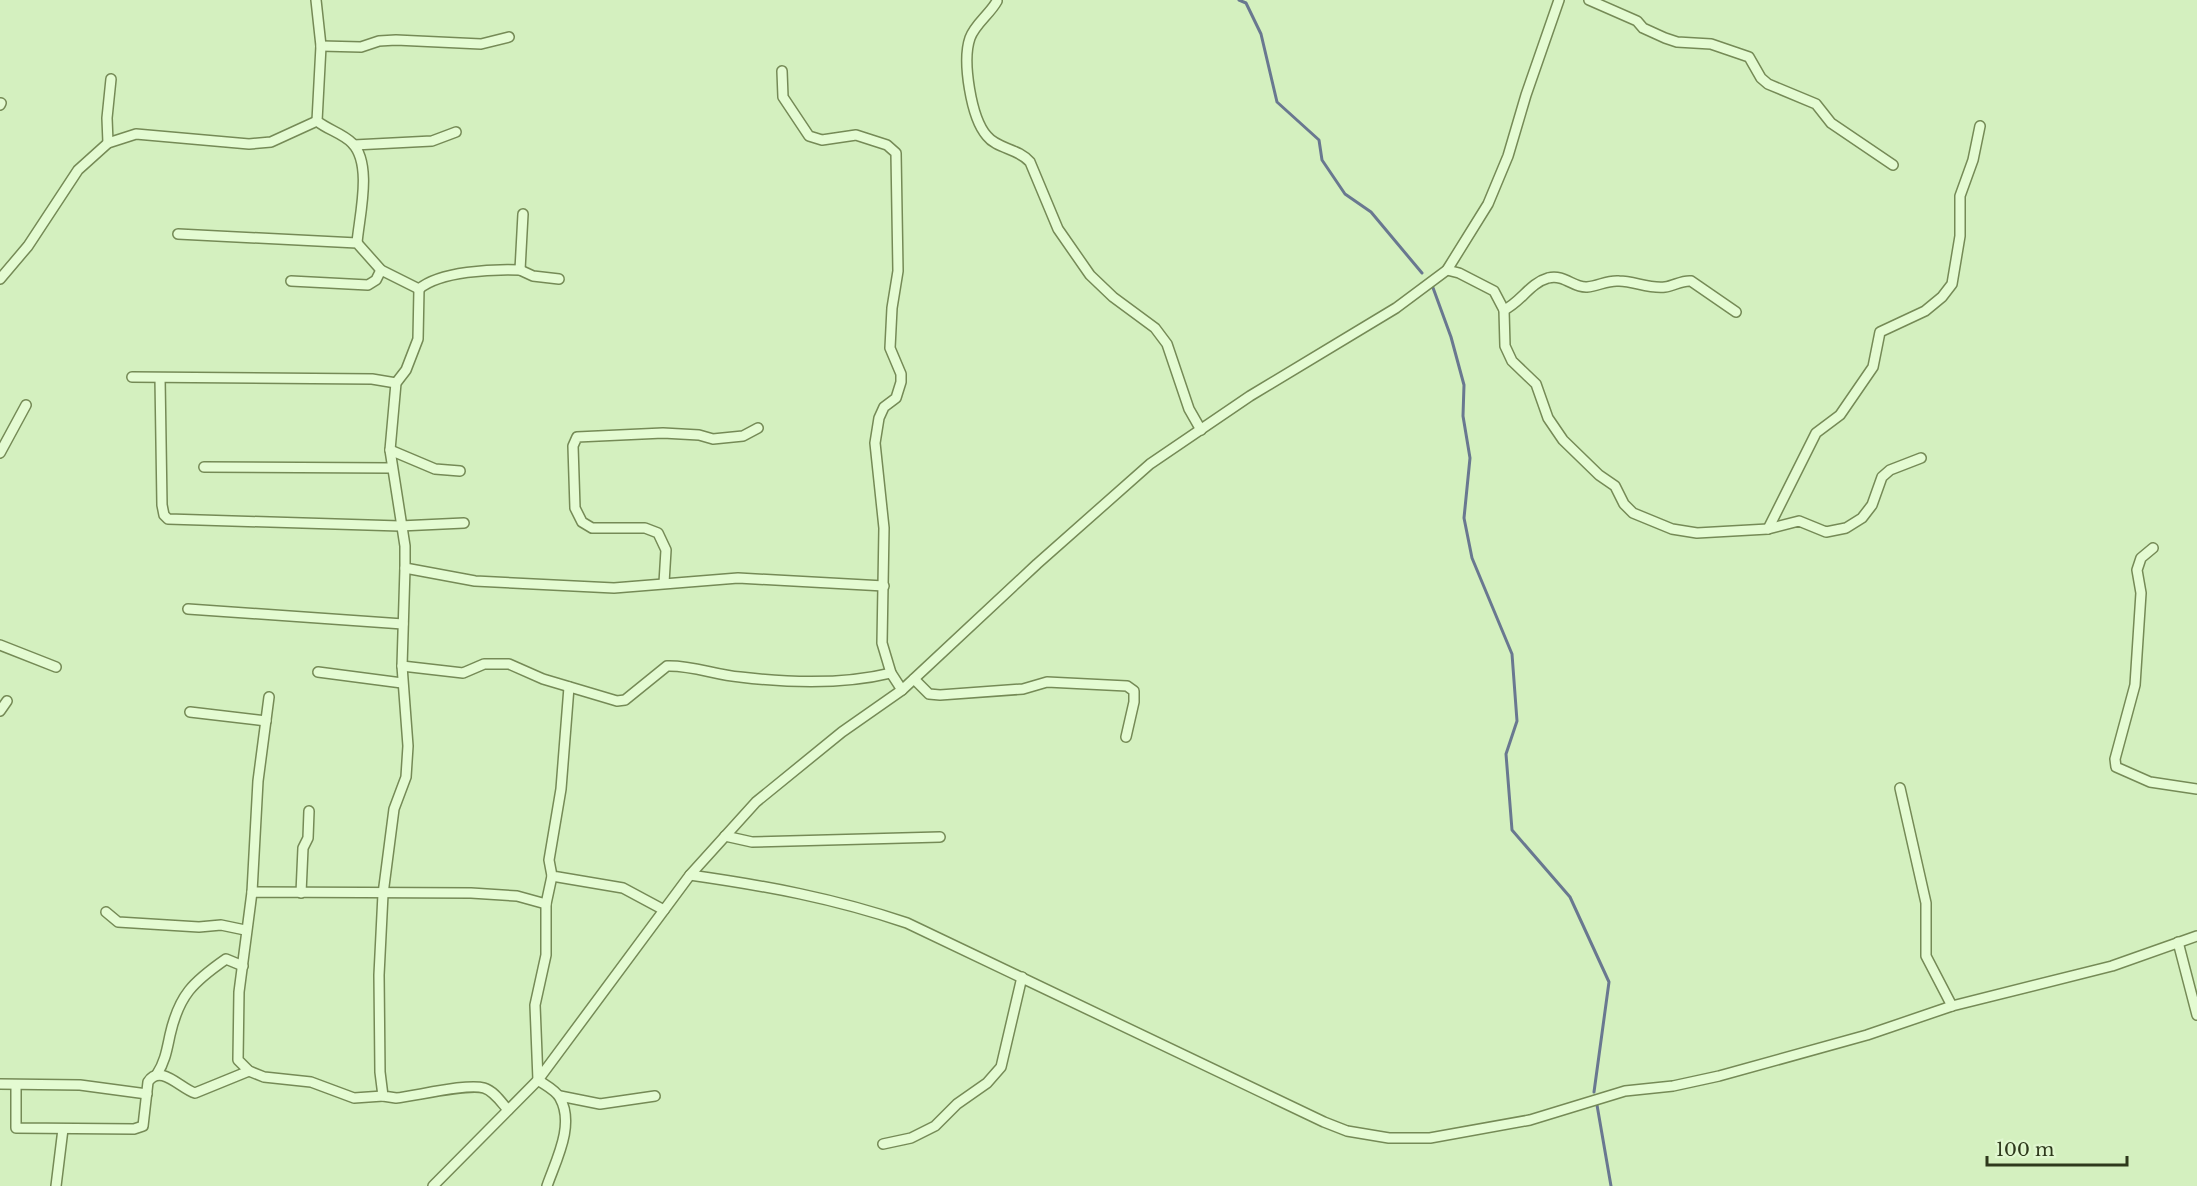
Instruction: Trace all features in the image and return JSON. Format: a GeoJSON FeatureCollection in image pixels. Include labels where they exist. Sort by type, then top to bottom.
{"type":"FeatureCollection","features":[{"type":"Feature","properties":{"kind":"street"},"geometry":{"type":"LineString","coordinates":[[316,0],[321,46],[317,121]]}},
{"type":"Feature","properties":{"kind":"street"},"geometry":{"type":"LineString","coordinates":[[434,1186],[538,1080],[690,875],[756,802],[842,732],[902,690],[1125,485],[1173,446],[1201,430],[1260,389],[1396,308],[1448,270],[1488,204],[1508,156],[1526,95],[1559,0]]}},
{"type":"Feature","properties":{"kind":"street"},"geometry":{"type":"LineString","coordinates":[[1589,0],[1637,21],[1643,28],[1665,38],[1677,42],[1711,44],[1749,57],[1761,78],[1768,84],[1816,104],[1831,123],[1893,165]]}},
{"type":"Feature","properties":{"kind":"street"},"geometry":{"type":"LineString","coordinates":[[997,1],[975,29],[969,46],[969,94],[984,132],[992,141],[1023,154],[1030,162],[1058,229],[1090,275],[1113,297],[1155,328],[1167,344],[1189,409],[1201,430]]}},
{"type":"Feature","properties":{"kind":"street"},"geometry":{"type":"LineString","coordinates":[[321,46],[361,47],[379,40],[481,45],[509,37]]}},
{"type":"Feature","properties":{"kind":"street"},"geometry":{"type":"LineString","coordinates":[[782,71],[783,97],[810,136],[822,140],[842,135],[862,136],[887,145],[896,153],[898,271],[892,308],[890,348],[901,374],[901,382],[896,398],[884,407],[879,417],[875,442],[884,528],[884,586],[880,629],[891,673],[902,690]]}},
{"type":"Feature","properties":{"kind":"street"},"geometry":{"type":"LineString","coordinates":[[108,143],[107,118],[111,79]]}},
{"type":"Feature","properties":{"kind":"street"},"geometry":{"type":"LineString","coordinates":[[0,279],[28,246],[78,170],[108,143],[136,134],[249,144],[271,142],[317,121]]}},
{"type":"Feature","properties":{"kind":"street"},"geometry":{"type":"LineString","coordinates":[[317,121],[354,145],[432,141],[456,132]]}},
{"type":"Feature","properties":{"kind":"street"},"geometry":{"type":"LineString","coordinates":[[1768,529],[1816,433],[1840,415],[1873,367],[1880,332],[1913,318],[1948,291],[1955,277],[1960,236],[1960,196],[1973,160],[1980,126]]}},
{"type":"Feature","properties":{"kind":"street"},"geometry":{"type":"LineString","coordinates":[[354,145],[363,171],[357,243]]}},
{"type":"Feature","properties":{"kind":"street"},"geometry":{"type":"LineString","coordinates":[[520,270],[523,214]]}},
{"type":"Feature","properties":{"kind":"street"},"geometry":{"type":"LineString","coordinates":[[178,234],[357,243],[381,270],[419,289]]}},
{"type":"Feature","properties":{"kind":"street"},"geometry":{"type":"LineString","coordinates":[[291,281],[369,285],[376,280],[381,270]]}},
{"type":"Feature","properties":{"kind":"street"},"geometry":{"type":"LineString","coordinates":[[419,289],[427,283],[461,274],[520,270],[533,276],[559,279]]}},
{"type":"Feature","properties":{"kind":"street"},"geometry":{"type":"LineString","coordinates":[[1448,270],[1459,273],[1494,291],[1504,310],[1505,346],[1512,361],[1536,384],[1548,418],[1563,440],[1593,470],[1615,486],[1624,504],[1633,513],[1672,529],[1697,533],[1768,529],[1793,521],[1826,532],[1846,528],[1862,518],[1872,505],[1882,477],[1890,470],[1921,458]]}},
{"type":"Feature","properties":{"kind":"street"},"geometry":{"type":"LineString","coordinates":[[1504,310],[1515,305],[1535,284],[1556,277],[1568,279],[1577,286],[1588,287],[1608,280],[1664,287],[1685,280],[1691,281],[1736,312]]}},
{"type":"Feature","properties":{"kind":"street"},"geometry":{"type":"LineString","coordinates":[[383,1096],[380,1072],[379,1011],[383,894],[394,809],[406,777],[408,746],[402,683],[405,568],[390,450],[396,383],[406,370],[418,339],[419,289]]}},
{"type":"Feature","properties":{"kind":"street"},"geometry":{"type":"LineString","coordinates":[[132,377],[372,379],[396,383]]}},
{"type":"Feature","properties":{"kind":"street"},"geometry":{"type":"LineString","coordinates":[[160,378],[162,505],[164,515],[168,519],[400,526],[464,523]]}},
{"type":"Feature","properties":{"kind":"street"},"geometry":{"type":"LineString","coordinates":[[0,453],[26,405]]}},
{"type":"Feature","properties":{"kind":"street"},"geometry":{"type":"LineString","coordinates":[[664,583],[666,550],[658,533],[645,528],[592,528],[582,522],[575,508],[573,446],[577,437],[663,433],[699,435],[713,439],[743,436],[758,428]]}},
{"type":"Feature","properties":{"kind":"street"},"geometry":{"type":"LineString","coordinates":[[390,450],[435,469],[460,471]]}},
{"type":"Feature","properties":{"kind":"street"},"geometry":{"type":"LineString","coordinates":[[204,467],[391,468]]}},
{"type":"Feature","properties":{"kind":"street"},"geometry":{"type":"LineString","coordinates":[[2153,548],[2141,558],[2137,570],[2141,593],[2135,685],[2115,759],[2116,767],[2150,782],[2197,789]]}},
{"type":"Feature","properties":{"kind":"street"},"geometry":{"type":"LineString","coordinates":[[405,568],[476,581],[614,588],[738,578],[884,586]]}},
{"type":"Feature","properties":{"kind":"street"},"geometry":{"type":"LineString","coordinates":[[188,609],[403,624]]}},
{"type":"Feature","properties":{"kind":"street"},"geometry":{"type":"LineString","coordinates":[[0,645],[56,667]]}},
{"type":"Feature","properties":{"kind":"street"},"geometry":{"type":"LineString","coordinates":[[402,666],[463,673],[484,664],[509,663],[569,687],[610,699],[626,700],[667,666],[701,669],[739,677],[839,682],[891,673]]}},
{"type":"Feature","properties":{"kind":"street"},"geometry":{"type":"LineString","coordinates":[[318,672],[402,683]]}},
{"type":"Feature","properties":{"kind":"street"},"geometry":{"type":"LineString","coordinates":[[914,679],[929,694],[940,695],[1023,688],[1047,682],[1127,686],[1134,691],[1134,702],[1127,722],[1126,737]]}},
{"type":"Feature","properties":{"kind":"street"},"geometry":{"type":"LineString","coordinates":[[538,1080],[535,1005],[546,955],[546,904],[552,876],[549,860],[561,789],[569,687]]}},
{"type":"Feature","properties":{"kind":"street"},"geometry":{"type":"LineString","coordinates":[[269,697],[258,781],[252,892],[245,930],[239,992],[238,1060],[249,1071],[264,1077],[311,1082],[354,1098],[383,1096],[396,1098],[478,1087],[493,1093],[508,1110]]}},
{"type":"Feature","properties":{"kind":"street"},"geometry":{"type":"LineString","coordinates":[[0,711],[6,701]]}},
{"type":"Feature","properties":{"kind":"street"},"geometry":{"type":"LineString","coordinates":[[190,712],[266,722]]}},
{"type":"Feature","properties":{"kind":"street"},"geometry":{"type":"LineString","coordinates":[[1900,788],[1926,903],[1926,956],[1952,1006]]}},
{"type":"Feature","properties":{"kind":"street"},"geometry":{"type":"LineString","coordinates":[[301,893],[303,848],[308,838],[309,811]]}},
{"type":"Feature","properties":{"kind":"street"},"geometry":{"type":"LineString","coordinates":[[725,836],[752,842],[940,837]]}},
{"type":"Feature","properties":{"kind":"street"},"geometry":{"type":"LineString","coordinates":[[690,875],[784,889],[850,904],[908,923],[1324,1122],[1347,1131],[1389,1138],[1430,1138],[1530,1120],[1625,1091],[1673,1086],[1719,1076],[1867,1035],[1952,1006],[2112,966],[2197,936]]}},
{"type":"Feature","properties":{"kind":"street"},"geometry":{"type":"LineString","coordinates":[[552,876],[623,888],[664,910]]}},
{"type":"Feature","properties":{"kind":"street"},"geometry":{"type":"LineString","coordinates":[[252,892],[518,896],[546,904]]}},
{"type":"Feature","properties":{"kind":"street"},"geometry":{"type":"LineString","coordinates":[[105,912],[118,922],[199,927],[221,925],[245,930]]}},
{"type":"Feature","properties":{"kind":"street"},"geometry":{"type":"LineString","coordinates":[[2178,942],[2197,1016]]}},
{"type":"Feature","properties":{"kind":"street"},"geometry":{"type":"LineString","coordinates":[[16,1085],[16,1128],[63,1130],[143,1126],[148,1082],[151,1077],[158,1074],[163,1064],[175,1015],[187,990],[226,959],[243,966]]}},
{"type":"Feature","properties":{"kind":"street"},"geometry":{"type":"LineString","coordinates":[[883,1144],[911,1138],[934,1126],[957,1104],[987,1083],[1001,1067],[1022,977]]}},
{"type":"Feature","properties":{"kind":"street"},"geometry":{"type":"LineString","coordinates":[[158,1074],[195,1093],[249,1071]]}},
{"type":"Feature","properties":{"kind":"street"},"geometry":{"type":"LineString","coordinates":[[538,1080],[560,1096],[600,1104],[655,1096]]}},
{"type":"Feature","properties":{"kind":"street"},"geometry":{"type":"LineString","coordinates":[[0,1084],[80,1085],[147,1094]]}},
{"type":"Feature","properties":{"kind":"street"},"geometry":{"type":"LineString","coordinates":[[547,1186],[561,1151],[564,1135],[563,1107],[560,1096]]}},
{"type":"Feature","properties":{"kind":"street"},"geometry":{"type":"LineString","coordinates":[[56,1186],[63,1130]]}},
{"type":"Feature","properties":{"kind":"waterway"},"geometry":{"type":"LineString","coordinates":[[1239,0],[1246,3],[1261,34],[1277,102],[1319,140],[1322,160],[1345,194],[1371,212],[1422,273]]}},
{"type":"Feature","properties":{"kind":"waterway"},"geometry":{"type":"LineString","coordinates":[[1432,285],[1451,337],[1464,385],[1463,416],[1470,458],[1464,518],[1472,558],[1512,654],[1517,721],[1506,754],[1512,830],[1570,897],[1609,982],[1594,1092]]}},
{"type":"Feature","properties":{"kind":"waterway"},"geometry":{"type":"LineString","coordinates":[[1597,1105],[1611,1186]]}}]}
